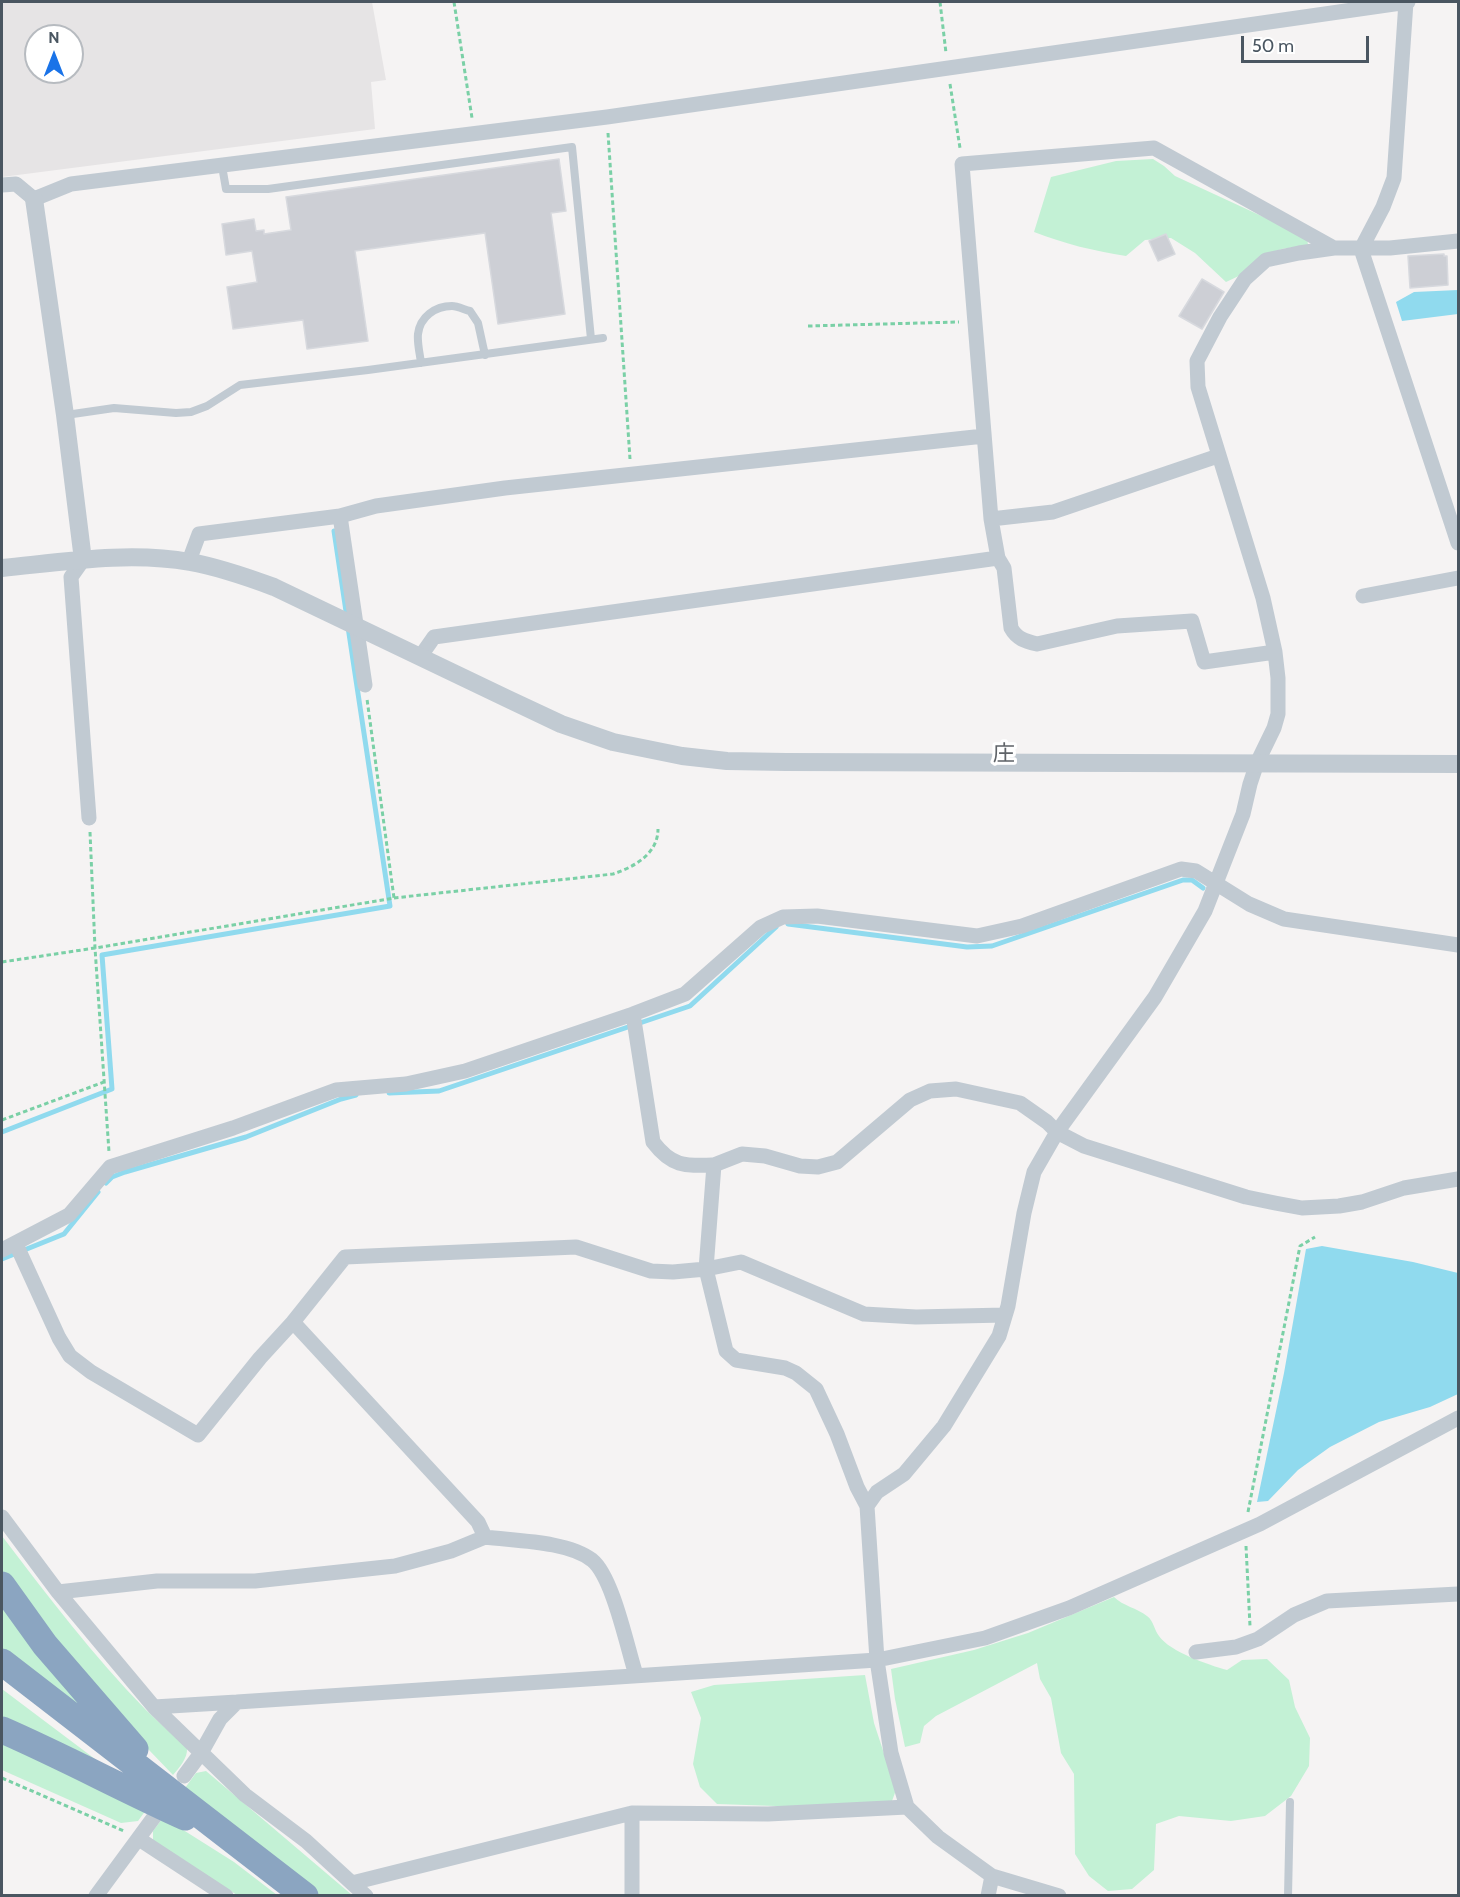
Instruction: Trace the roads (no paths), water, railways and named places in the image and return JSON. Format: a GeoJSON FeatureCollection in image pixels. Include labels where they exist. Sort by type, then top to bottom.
{"type":"FeatureCollection","features":[{"type":"Feature","properties":{"kind":"highway"},"geometry":{"type":"LineString","coordinates":[[2,1585],[45,1645],[107,1718],[184,1797],[289,1896]]}},
{"type":"Feature","properties":{"kind":"highway"},"geometry":{"type":"LineString","coordinates":[[2,1662],[184,1797],[305,1896]]}},
{"type":"Feature","properties":{"kind":"highway"},"geometry":{"type":"LineString","coordinates":[[2,1680],[184,1797]]}},
{"type":"Feature","properties":{"kind":"highway"},"geometry":{"type":"LineString","coordinates":[[2,1730],[57,1754],[125,1790],[184,1797]]}},
{"type":"Feature","properties":{"kind":"street"},"geometry":{"type":"LineString","coordinates":[[34,199],[71,184],[607,117],[1407,2],[1394,178],[1383,207],[1361,249],[1458,543]]}},
{"type":"Feature","properties":{"kind":"street"},"geometry":{"type":"LineString","coordinates":[[1275,652],[1204,662],[1192,621],[1116,626],[1037,644],[1024,641],[1016,636],[1011,628],[1004,568],[998,558],[992,519],[962,164],[1154,148],[1334,248]]}},
{"type":"Feature","properties":{"kind":"street"},"geometry":{"type":"LineString","coordinates":[[2,185],[16,184],[34,199],[65,415],[83,560],[71,577],[89,818]]}},
{"type":"Feature","properties":{"kind":"street"},"geometry":{"type":"LineString","coordinates":[[867,1506],[877,1492],[904,1474],[944,1426],[999,1336],[1034,1172],[1058,1132],[1155,997],[1205,911],[1244,814],[1257,762],[1274,728],[1278,714],[1275,652],[1263,598],[1198,387],[1197,361],[1220,317],[1245,279],[1266,261],[1334,248],[1390,248],[1458,241]]}},
{"type":"Feature","properties":{"kind":"street"},"geometry":{"type":"LineString","coordinates":[[189,561],[199,534],[340,516],[376,506],[505,488],[984,436]]}},
{"type":"Feature","properties":{"kind":"street"},"geometry":{"type":"LineString","coordinates":[[992,519],[1053,512],[1218,456]]}},
{"type":"Feature","properties":{"kind":"street"},"geometry":{"type":"LineString","coordinates":[[340,516],[365,685]]}},
{"type":"Feature","properties":{"kind":"street"},"geometry":{"type":"LineString","coordinates":[[2,568],[83,560],[146,558],[189,561],[230,571],[274,587],[561,724],[613,742],[682,756],[786,762],[1458,764]]}},
{"type":"Feature","properties":{"kind":"street"},"geometry":{"type":"LineString","coordinates":[[420,657],[434,637],[998,558]]}},
{"type":"Feature","properties":{"kind":"street"},"geometry":{"type":"LineString","coordinates":[[1363,596],[1458,578]]}},
{"type":"Feature","properties":{"kind":"street"},"geometry":{"type":"LineString","coordinates":[[1005,1315],[916,1317],[864,1314],[741,1262],[706,1269],[651,1271],[576,1247],[345,1257],[198,1435],[91,1372],[70,1356],[9,1247],[69,1215],[110,1167],[233,1128],[336,1090],[406,1084],[465,1071],[633,1014],[685,994],[761,927],[783,917],[817,916],[977,936],[1022,926],[1181,869],[1196,871],[1249,904],[1284,919],[1458,945]]}},
{"type":"Feature","properties":{"kind":"street"},"geometry":{"type":"LineString","coordinates":[[633,1014],[653,1142],[662,1154],[683,1166],[714,1165],[742,1154],[765,1156],[800,1166],[818,1167],[837,1162],[910,1100],[930,1091],[956,1089],[1020,1103],[1058,1132],[1084,1146],[1246,1197],[1302,1208],[1362,1202],[1404,1188],[1458,1179]]}},
{"type":"Feature","properties":{"kind":"street"},"geometry":{"type":"LineString","coordinates":[[714,1165],[706,1269],[726,1351],[736,1360],[785,1368],[796,1373],[816,1389],[867,1506],[877,1660],[891,1753],[907,1807],[938,1837],[992,1876],[1059,1896]]}},
{"type":"Feature","properties":{"kind":"street"},"geometry":{"type":"LineString","coordinates":[[293,1322],[478,1522],[485,1537]]}},
{"type":"Feature","properties":{"kind":"street"},"geometry":{"type":"LineString","coordinates":[[154,1707],[877,1660],[985,1638],[1069,1608],[1245,1530],[1458,1418]]}},
{"type":"Feature","properties":{"kind":"street"},"geometry":{"type":"LineString","coordinates":[[2,1517],[58,1592],[154,1707],[245,1795],[306,1841],[366,1896]]}},
{"type":"Feature","properties":{"kind":"street"},"geometry":{"type":"LineString","coordinates":[[58,1592],[157,1581],[255,1581],[395,1566],[451,1551],[485,1537],[572,1550],[592,1561],[607,1579],[636,1675]]}},
{"type":"Feature","properties":{"kind":"street"},"geometry":{"type":"LineString","coordinates":[[1196,1652],[1236,1647],[1251,1642],[1294,1615],[1327,1601],[1458,1594]]}},
{"type":"Feature","properties":{"kind":"street"},"geometry":{"type":"LineString","coordinates":[[184,1797],[201,1753],[220,1719],[237,1702]]}},
{"type":"Feature","properties":{"kind":"street"},"geometry":{"type":"LineString","coordinates":[[352,1883],[632,1814],[768,1814],[907,1807]]}},
{"type":"Feature","properties":{"kind":"street"},"geometry":{"type":"LineString","coordinates":[[96,1896],[157,1813]]}},
{"type":"Feature","properties":{"kind":"street"},"geometry":{"type":"LineString","coordinates":[[632,1814],[632,1896]]}},
{"type":"Feature","properties":{"kind":"street"},"geometry":{"type":"LineString","coordinates":[[139,1839],[226,1896]]}},
{"type":"Feature","properties":{"kind":"street"},"geometry":{"type":"LineString","coordinates":[[988,1896],[992,1876]]}},
{"type":"Feature","properties":{"kind":"lane"},"geometry":{"type":"LineString","coordinates":[[222,166],[226,189],[268,189],[572,147],[591,339]]}},
{"type":"Feature","properties":{"kind":"lane"},"geometry":{"type":"LineString","coordinates":[[421,363],[417,336],[420,325],[426,315],[437,309],[452,306],[470,311],[478,323],[485,355]]}},
{"type":"Feature","properties":{"kind":"lane"},"geometry":{"type":"LineString","coordinates":[[65,415],[114,408],[191,412],[207,406],[240,385],[603,338]]}},
{"type":"Feature","properties":{"kind":"lane"},"geometry":{"type":"LineString","coordinates":[[1288,1896],[1290,1802]]}},
{"type":"Feature","properties":{"kind":"water"},"geometry":{"type":"Polygon","coordinates":[[[1458,290],[1458,314],[1402,321],[1396,302],[1414,292],[1458,290]]]}},
{"type":"Feature","properties":{"kind":"water"},"geometry":{"type":"Polygon","coordinates":[[[1322,1246],[1413,1262],[1458,1273],[1458,1394],[1430,1407],[1379,1422],[1330,1447],[1298,1470],[1268,1501],[1257,1502],[1284,1373],[1306,1249],[1322,1246]]]}},
{"type":"Feature","properties":{"kind":"waterway"},"geometry":{"type":"LineString","coordinates":[[334,531],[347,618]]}},
{"type":"Feature","properties":{"kind":"waterway"},"geometry":{"type":"LineString","coordinates":[[2,1132],[112,1089],[102,955],[390,906],[348,627]]}},
{"type":"Feature","properties":{"kind":"waterway"},"geometry":{"type":"LineString","coordinates":[[788,924],[967,947],[992,946],[1183,880],[1192,880],[1203,888]]}},
{"type":"Feature","properties":{"kind":"waterway"},"geometry":{"type":"LineString","coordinates":[[389,1093],[439,1091],[690,1006],[776,927]]}},
{"type":"Feature","properties":{"kind":"waterway"},"geometry":{"type":"LineString","coordinates":[[106,1183],[112,1177],[125,1172],[246,1137],[356,1095]]}},
{"type":"Feature","properties":{"kind":"waterway"},"geometry":{"type":"LineString","coordinates":[[2,1259],[64,1234],[98,1192]]}},
{"type":"Feature","properties":{"kind":"district","name":"庄"},"geometry":{"type":"Point","coordinates":[1004,755]}}]}
